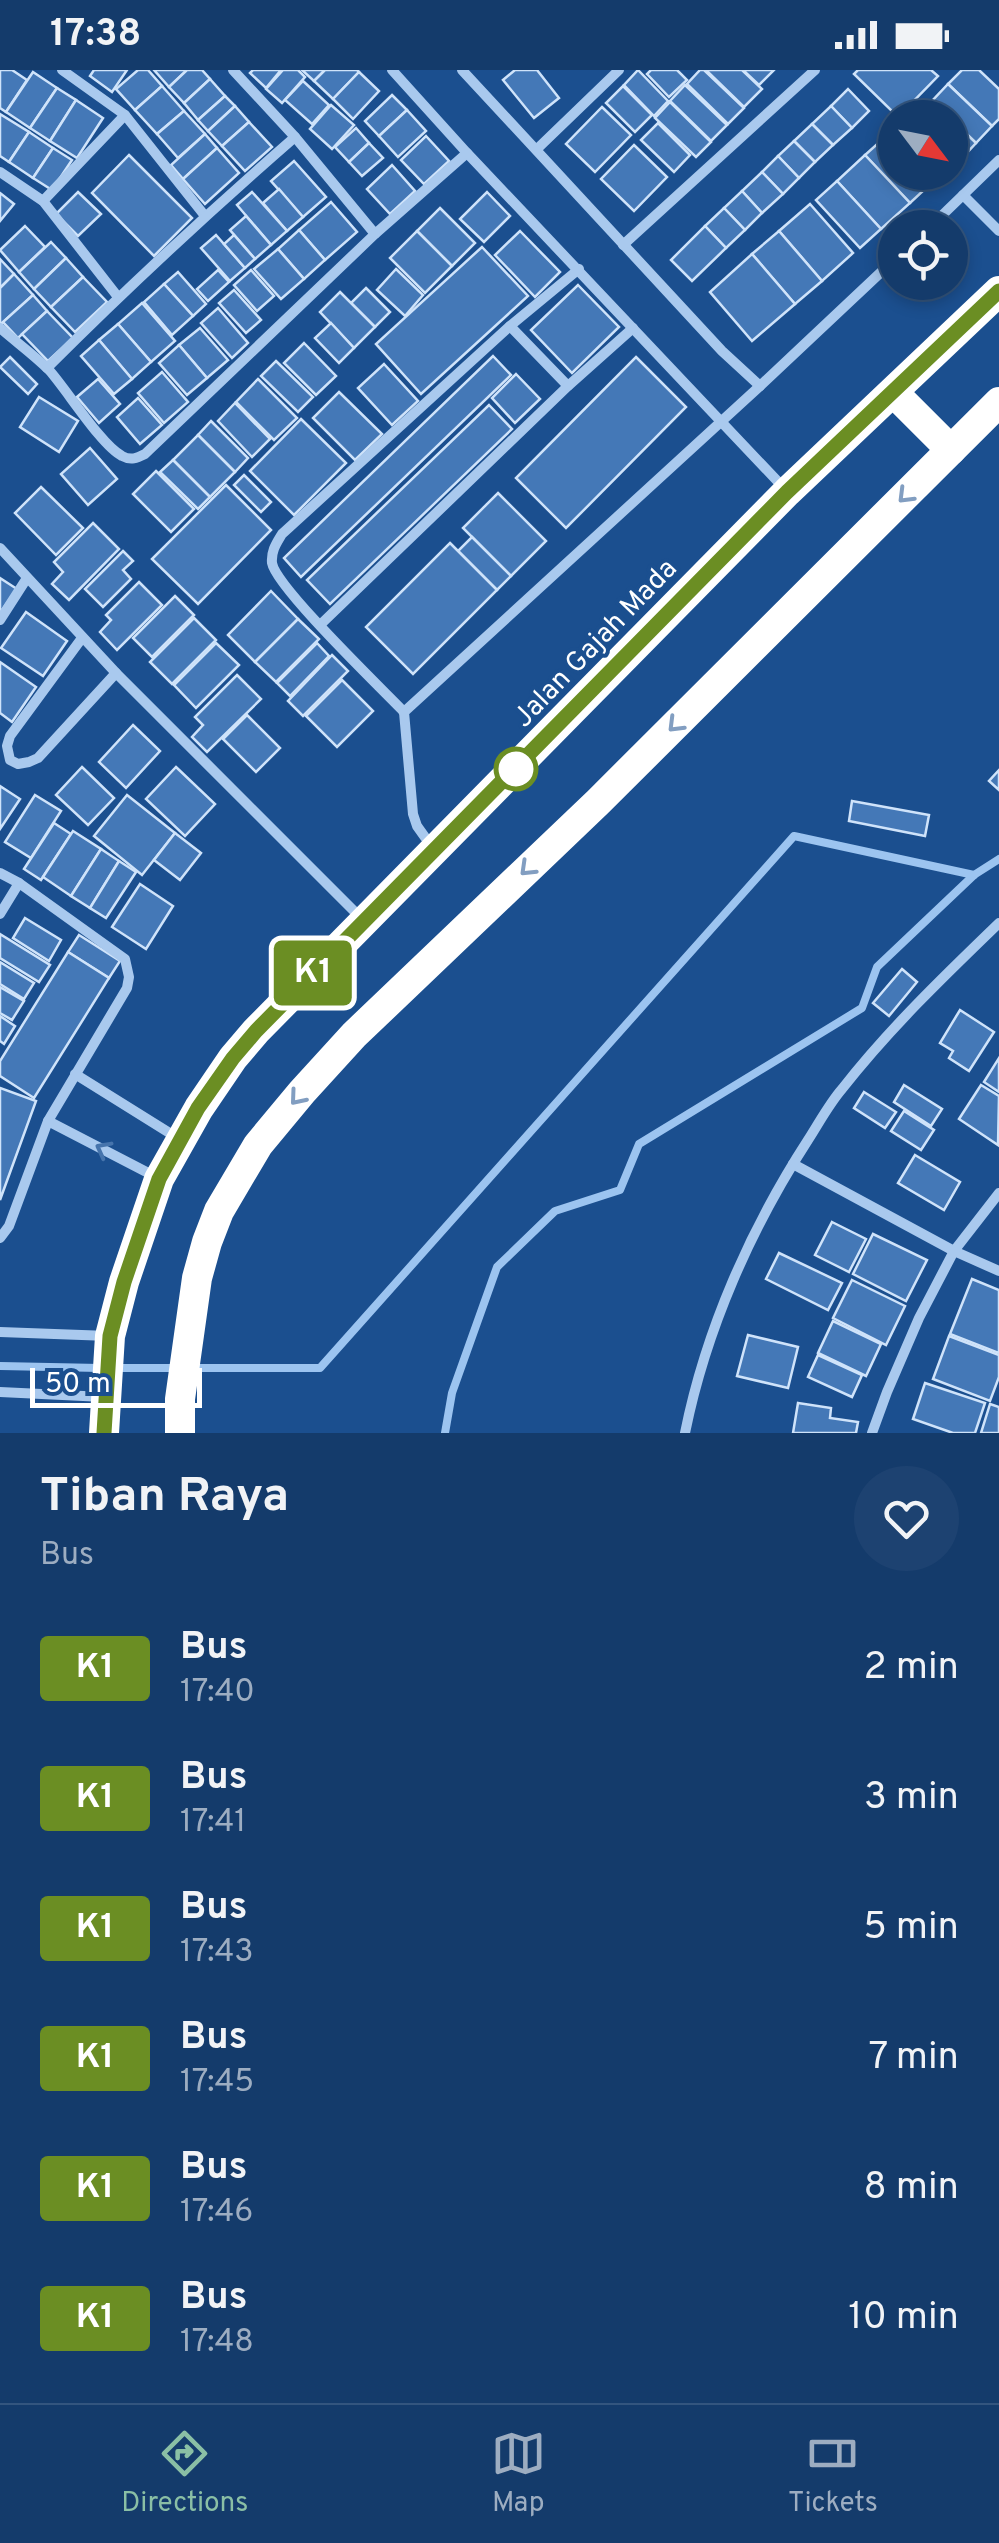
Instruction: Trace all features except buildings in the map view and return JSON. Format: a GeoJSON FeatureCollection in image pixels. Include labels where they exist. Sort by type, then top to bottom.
{"type":"FeatureCollection","features":[{"type":"Feature","properties":{"kind":"highway","name":"Jalan Gajah Mada"},"geometry":{"type":"LineString","coordinates":[[104,1433],[109,1346],[124,1282],[159,1179],[198,1108],[233,1058],[787,492],[999,291]]}},
{"type":"Feature","properties":{"kind":"highway"},"geometry":{"type":"LineString","coordinates":[[894,393],[951,450]]}},
{"type":"Feature","properties":{"kind":"highway"},"geometry":{"type":"LineString","coordinates":[[180,1433],[180,1399],[206,1242],[219,1210],[258,1146],[354,1035],[598,802],[999,402]]}},
{"type":"Feature","properties":{"kind":"street"},"geometry":{"type":"LineString","coordinates":[[62,70],[126,115],[204,216]]}},
{"type":"Feature","properties":{"kind":"street"},"geometry":{"type":"LineString","coordinates":[[233,70],[376,234]]}},
{"type":"Feature","properties":{"kind":"street"},"geometry":{"type":"LineString","coordinates":[[392,70],[787,492]]}},
{"type":"Feature","properties":{"kind":"street"},"geometry":{"type":"LineString","coordinates":[[462,70],[722,351],[760,386]]}},
{"type":"Feature","properties":{"kind":"street"},"geometry":{"type":"LineString","coordinates":[[536,149],[619,70]]}},
{"type":"Feature","properties":{"kind":"street"},"geometry":{"type":"LineString","coordinates":[[623,245],[815,70]]}},
{"type":"Feature","properties":{"kind":"street"},"geometry":{"type":"LineString","coordinates":[[44,201],[126,115]]}},
{"type":"Feature","properties":{"kind":"street"},"geometry":{"type":"LineString","coordinates":[[47,368],[204,216],[294,138]]}},
{"type":"Feature","properties":{"kind":"street"},"geometry":{"type":"LineString","coordinates":[[0,328],[47,368],[106,442],[125,458],[136,459],[467,153]]}},
{"type":"Feature","properties":{"kind":"street"},"geometry":{"type":"LineString","coordinates":[[948,210],[999,160]]}},
{"type":"Feature","properties":{"kind":"street"},"geometry":{"type":"LineString","coordinates":[[0,172],[44,201],[118,297]]}},
{"type":"Feature","properties":{"kind":"street"},"geometry":{"type":"LineString","coordinates":[[963,195],[999,231]]}},
{"type":"Feature","properties":{"kind":"street"},"geometry":{"type":"LineString","coordinates":[[435,851],[413,814],[404,712],[276,575],[273,548],[282,534],[510,326],[579,269]]}},
{"type":"Feature","properties":{"kind":"street"},"geometry":{"type":"LineString","coordinates":[[404,712],[878,275]]}},
{"type":"Feature","properties":{"kind":"street"},"geometry":{"type":"LineString","coordinates":[[510,326],[568,386]]}},
{"type":"Feature","properties":{"kind":"street"},"geometry":{"type":"LineString","coordinates":[[320,625],[633,328]]}},
{"type":"Feature","properties":{"kind":"street"},"geometry":{"type":"LineString","coordinates":[[0,548],[116,674],[365,922]]}},
{"type":"Feature","properties":{"kind":"street"},"geometry":{"type":"LineString","coordinates":[[0,620],[28,578]]}},
{"type":"Feature","properties":{"kind":"street"},"geometry":{"type":"LineString","coordinates":[[82,638],[10,736],[10,760],[18,764],[38,758],[116,674]]}},
{"type":"Feature","properties":{"kind":"street"},"geometry":{"type":"LineString","coordinates":[[0,872],[125,959],[128,966],[127,988],[48,1121],[9,1226],[0,1238]]}},
{"type":"Feature","properties":{"kind":"street"},"geometry":{"type":"LineString","coordinates":[[0,914],[19,883]]}},
{"type":"Feature","properties":{"kind":"street"},"geometry":{"type":"LineString","coordinates":[[685,1433],[714,1327],[766,1210],[793,1164],[840,1090],[930,990],[999,923]]}},
{"type":"Feature","properties":{"kind":"street"},"geometry":{"type":"LineString","coordinates":[[75,1074],[180,1140]]}},
{"type":"Feature","properties":{"kind":"street"},"geometry":{"type":"LineString","coordinates":[[48,1121],[159,1179]]}},
{"type":"Feature","properties":{"kind":"street"},"geometry":{"type":"LineString","coordinates":[[793,1164],[954,1251],[999,1270]]}},
{"type":"Feature","properties":{"kind":"street"},"geometry":{"type":"LineString","coordinates":[[872,1433],[900,1362],[954,1251],[999,1192]]}},
{"type":"Feature","properties":{"kind":"street"},"geometry":{"type":"LineString","coordinates":[[0,1332],[109,1346]]}},
{"type":"Feature","properties":{"kind":"street"},"geometry":{"type":"LineString","coordinates":[[0,1392],[105,1395]]}},
{"type":"Feature","properties":{"kind":"waterway"},"geometry":{"type":"LineString","coordinates":[[189,1368],[320,1368],[794,836],[974,875]]}},
{"type":"Feature","properties":{"kind":"waterway"},"geometry":{"type":"LineString","coordinates":[[445,1433],[452,1393],[497,1267],[555,1211],[620,1190],[639,1144],[862,1008],[877,967],[974,875],[999,859]]}},
{"type":"Feature","properties":{"kind":"waterway"},"geometry":{"type":"LineString","coordinates":[[0,1366],[100,1368]]}},
{"type":"Feature","properties":{"kind":"waterway"},"geometry":{"type":"LineString","coordinates":[[114,1368],[175,1368]]}},
{"type":"Feature","properties":{"kind":"bus line","name":"K1"},"geometry":{"type":"LineString","coordinates":[[104,1433],[110,1336],[159,1179],[198,1108],[233,1058],[787,492],[999,291]]}}]}
